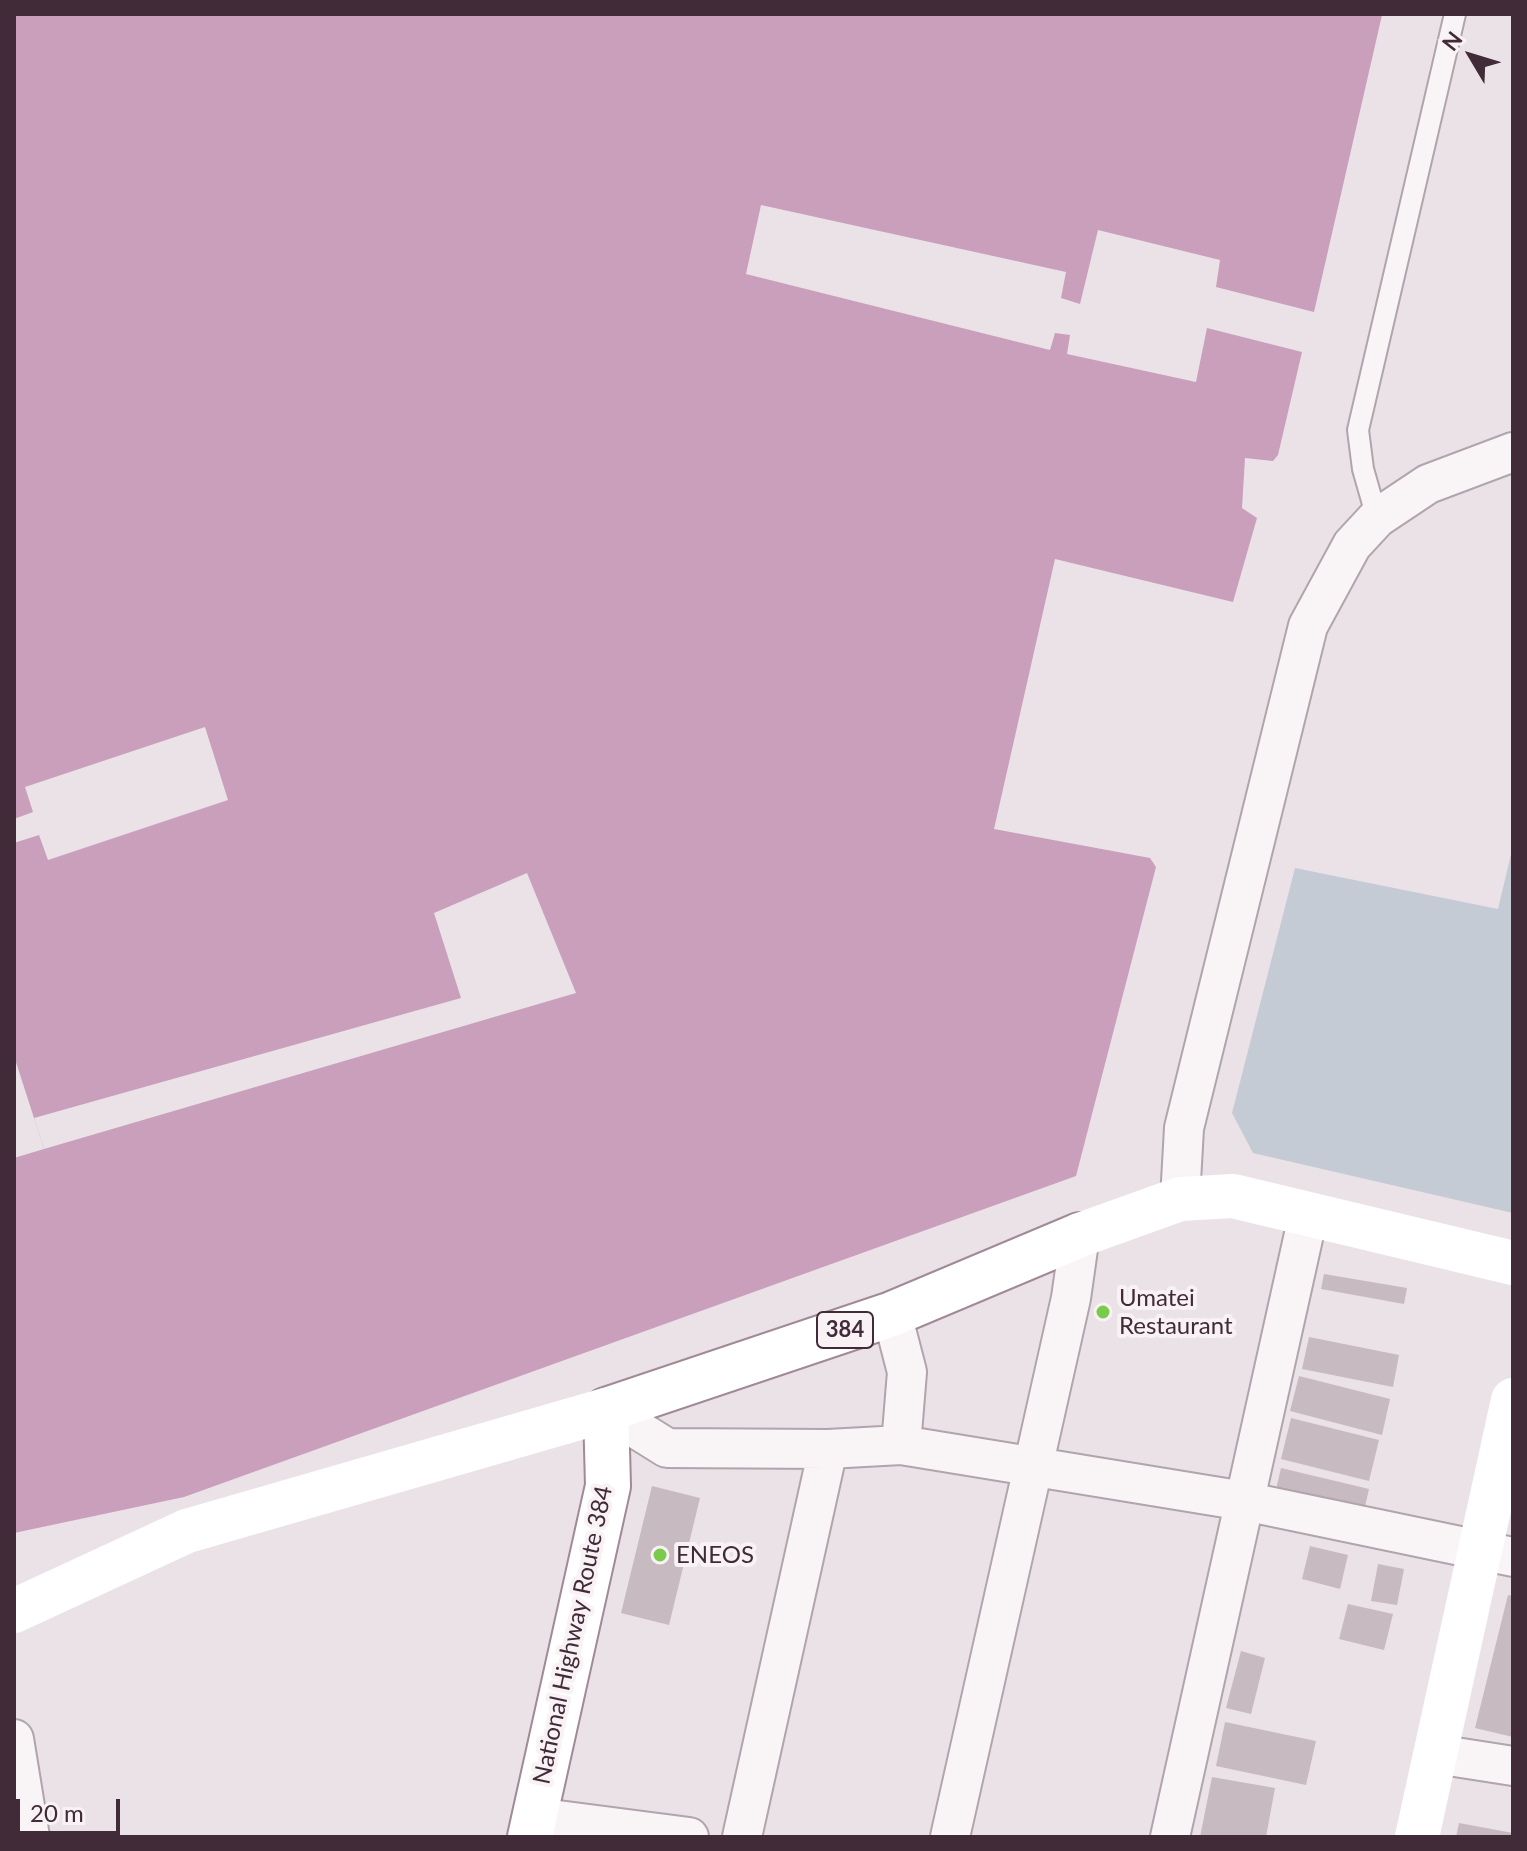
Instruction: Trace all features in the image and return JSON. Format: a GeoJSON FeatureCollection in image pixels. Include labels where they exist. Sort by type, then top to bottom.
{"type":"FeatureCollection","features":[{"type":"Feature","properties":{"kind":"main road"},"geometry":{"type":"LineString","coordinates":[[1080,1235],[1180,1199],[1233,1196],[1513,1263]]}},
{"type":"Feature","properties":{"kind":"main road","name":"384"},"geometry":{"type":"LineString","coordinates":[[606,1410],[892,1314],[1080,1235]]}},
{"type":"Feature","properties":{"kind":"main road"},"geometry":{"type":"LineString","coordinates":[[1417,1837],[1436,1754],[1497,1553],[1513,1400]]}},
{"type":"Feature","properties":{"kind":"main road"},"geometry":{"type":"LineString","coordinates":[[14,1611],[187,1531],[606,1410]]}},
{"type":"Feature","properties":{"kind":"main road","name":"National Highway Route 384"},"geometry":{"type":"LineString","coordinates":[[533,1827],[608,1486],[606,1410]]}},
{"type":"Feature","properties":{"kind":"street"},"geometry":{"type":"LineString","coordinates":[[1180,1199],[1184,1128],[1308,626],[1352,545],[1377,518],[1428,484],[1513,452]]}},
{"type":"Feature","properties":{"kind":"street"},"geometry":{"type":"LineString","coordinates":[[1170,1837],[1308,1216]]}},
{"type":"Feature","properties":{"kind":"street"},"geometry":{"type":"LineString","coordinates":[[950,1837],[1031,1465],[1071,1298],[1080,1235]]}},
{"type":"Feature","properties":{"kind":"street"},"geometry":{"type":"LineString","coordinates":[[892,1314],[907,1372],[901,1445]]}},
{"type":"Feature","properties":{"kind":"street"},"geometry":{"type":"LineString","coordinates":[[606,1410],[667,1448],[828,1449],[901,1445],[1244,1501],[1497,1553]]}},
{"type":"Feature","properties":{"kind":"street"},"geometry":{"type":"LineString","coordinates":[[742,1837],[828,1449]]}},
{"type":"Feature","properties":{"kind":"street"},"geometry":{"type":"LineString","coordinates":[[14,1739],[30,1837]]}},
{"type":"Feature","properties":{"kind":"street"},"geometry":{"type":"LineString","coordinates":[[1436,1754],[1513,1766]]}},
{"type":"Feature","properties":{"kind":"street"},"geometry":{"type":"LineString","coordinates":[[533,1827],[689,1837]]}},
{"type":"Feature","properties":{"kind":"lane"},"geometry":{"type":"LineString","coordinates":[[1377,518],[1363,469],[1358,430],[1455,14]]}},
{"type":"Feature","properties":{"kind":"shaded area"},"geometry":{"type":"Polygon","coordinates":[[[14,14],[1382,15],[1314,312],[1216,287],[1220,260],[1098,230],[1080,304],[1061,298],[1066,272],[761,205],[746,274],[1050,350],[1055,333],[1070,335],[1067,354],[1196,382],[1207,328],[1302,352],[1278,455],[1273,461],[1245,458],[1242,508],[1257,518],[1233,602],[1055,559],[994,829],[1150,858],[1156,867],[1076,1176],[184,1497],[14,1533],[14,1158],[44,1149],[14,1056],[14,14]]]}},
{"type":"Feature","properties":{"kind":"shaded area"},"geometry":{"type":"Polygon","coordinates":[[[1513,846],[1513,1213],[1253,1153],[1232,1113],[1295,868],[1498,909],[1513,846]]]}},
{"type":"Feature","properties":{"kind":"pier"},"geometry":{"type":"Polygon","coordinates":[[[205,727],[228,800],[48,860],[39,835],[14,843],[14,819],[33,812],[25,787],[205,727]]]}},
{"type":"Feature","properties":{"kind":"pier"},"geometry":{"type":"Polygon","coordinates":[[[527,873],[576,993],[44,1149],[34,1118],[461,998],[434,913],[527,873]]]}},
{"type":"Feature","properties":{"kind":"building"},"geometry":{"type":"Polygon","coordinates":[[[1324,1274],[1407,1288],[1404,1304],[1321,1289],[1324,1274]]]}},
{"type":"Feature","properties":{"kind":"building"},"geometry":{"type":"Polygon","coordinates":[[[1309,1337],[1399,1355],[1393,1387],[1302,1369],[1309,1337]]]}},
{"type":"Feature","properties":{"kind":"building"},"geometry":{"type":"Polygon","coordinates":[[[1299,1376],[1390,1399],[1382,1435],[1290,1411],[1299,1376]]]}},
{"type":"Feature","properties":{"kind":"building"},"geometry":{"type":"Polygon","coordinates":[[[1291,1418],[1379,1440],[1369,1481],[1281,1459],[1291,1418]]]}},
{"type":"Feature","properties":{"kind":"building"},"geometry":{"type":"Polygon","coordinates":[[[1281,1468],[1369,1489],[1362,1520],[1274,1498],[1281,1468]]]}},
{"type":"Feature","properties":{"kind":"building","name":"ENEOS"},"geometry":{"type":"Polygon","coordinates":[[[652,1486],[700,1498],[669,1625],[621,1613],[652,1486]]]}},
{"type":"Feature","properties":{"kind":"building"},"geometry":{"type":"Polygon","coordinates":[[[1310,1546],[1348,1555],[1340,1589],[1302,1579],[1310,1546]]]}},
{"type":"Feature","properties":{"kind":"building"},"geometry":{"type":"Polygon","coordinates":[[[1378,1564],[1404,1569],[1397,1605],[1371,1601],[1378,1564]]]}},
{"type":"Feature","properties":{"kind":"building"},"geometry":{"type":"Polygon","coordinates":[[[1508,1595],[1513,1596],[1513,1737],[1475,1728],[1508,1595]]]}},
{"type":"Feature","properties":{"kind":"building"},"geometry":{"type":"Polygon","coordinates":[[[1348,1604],[1393,1614],[1384,1650],[1339,1639],[1348,1604]]]}},
{"type":"Feature","properties":{"kind":"building"},"geometry":{"type":"Polygon","coordinates":[[[1241,1651],[1265,1658],[1251,1714],[1226,1708],[1241,1651]]]}},
{"type":"Feature","properties":{"kind":"building"},"geometry":{"type":"Polygon","coordinates":[[[1225,1722],[1316,1741],[1306,1785],[1216,1766],[1225,1722]]]}},
{"type":"Feature","properties":{"kind":"building"},"geometry":{"type":"Polygon","coordinates":[[[1212,1777],[1275,1788],[1266,1837],[1200,1837],[1212,1777]]]}},
{"type":"Feature","properties":{"kind":"building"},"geometry":{"type":"Polygon","coordinates":[[[1459,1823],[1513,1833],[1513,1837],[1456,1837],[1459,1823]]]}},
{"type":"Feature","properties":{"kind":"place","name":"Umatei Restaurant"},"geometry":{"type":"Point","coordinates":[1103,1312]}},
{"type":"Feature","properties":{"kind":"place","name":"ENEOS"},"geometry":{"type":"Point","coordinates":[660,1555]}}]}
